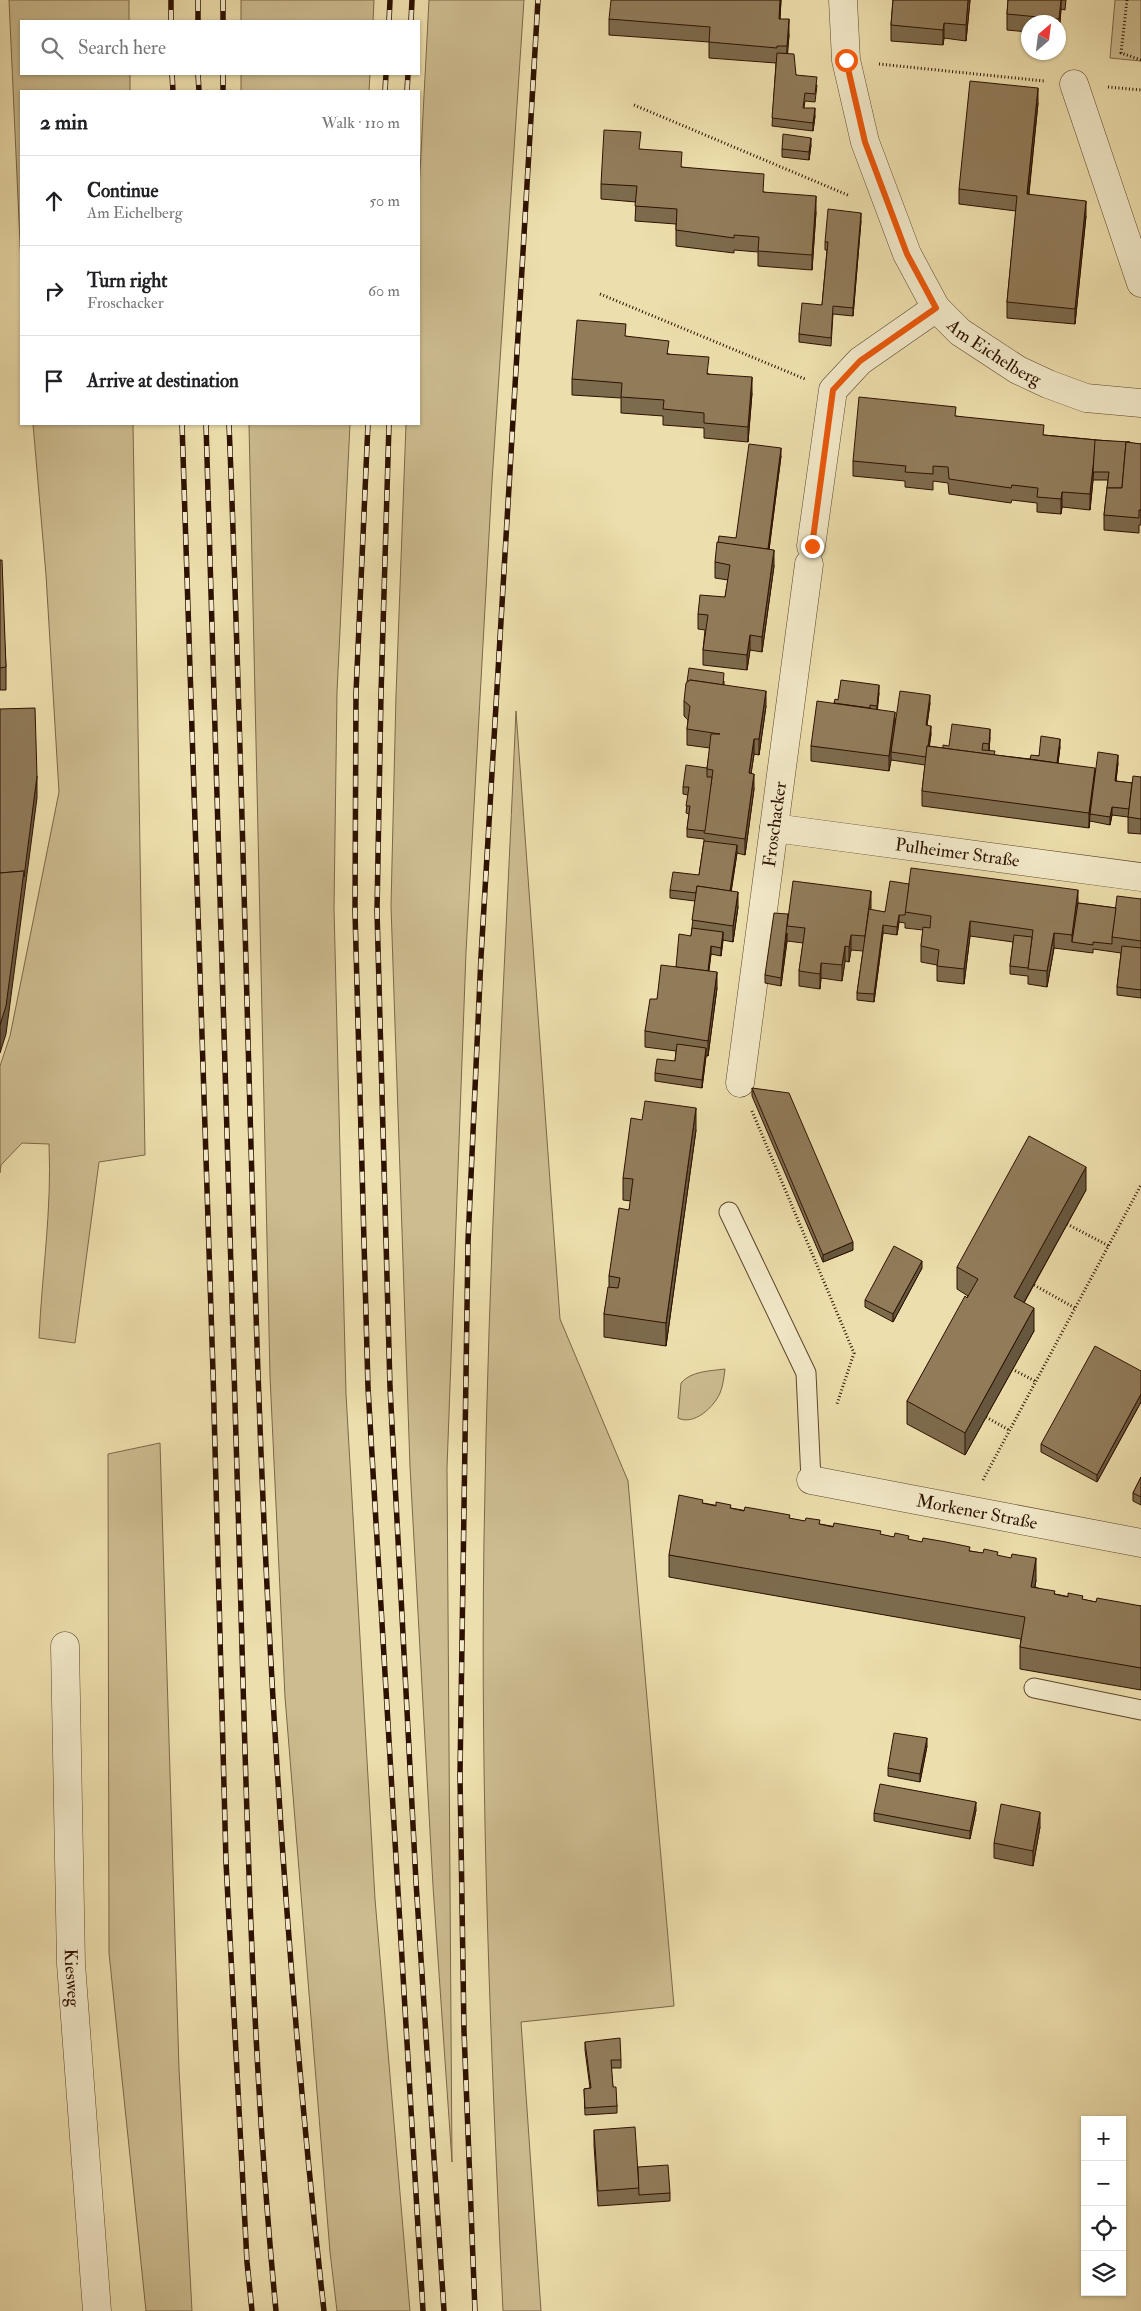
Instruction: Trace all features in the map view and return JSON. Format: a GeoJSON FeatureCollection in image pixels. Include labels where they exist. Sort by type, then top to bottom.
{"type":"FeatureCollection","features":[{"type":"Feature","properties":{"kind":"street","name":"Am Eichelberg"},"geometry":{"type":"LineString","coordinates":[[843,0],[846,60],[865,142],[907,254],[936,308],[960,332],[1018,370],[1048,384],[1086,398],[1141,402]]}},
{"type":"Feature","properties":{"kind":"street"},"geometry":{"type":"LineString","coordinates":[[1074,84],[1141,283]]}},
{"type":"Feature","properties":{"kind":"street"},"geometry":{"type":"LineString","coordinates":[[833,390],[860,361],[936,308]]}},
{"type":"Feature","properties":{"kind":"street","name":"Froschacker"},"geometry":{"type":"LineString","coordinates":[[740,1083],[833,390]]}},
{"type":"Feature","properties":{"kind":"street","name":"Pulheimer Straße"},"geometry":{"type":"LineString","coordinates":[[774,828],[1141,877]]}},
{"type":"Feature","properties":{"kind":"street","name":"Morkener Straße"},"geometry":{"type":"LineString","coordinates":[[811,1480],[1141,1543]]}},
{"type":"Feature","properties":{"kind":"street","name":"Kiesweg"},"geometry":{"type":"LineString","coordinates":[[65,1646],[70,1964],[97,2311]]}},
{"type":"Feature","properties":{"kind":"lane"},"geometry":{"type":"LineString","coordinates":[[729,1212],[806,1373],[811,1480]]}},
{"type":"Feature","properties":{"kind":"lane"},"geometry":{"type":"LineString","coordinates":[[1034,1688],[1141,1710]]}},
{"type":"Feature","properties":{"kind":"path"},"geometry":{"type":"LineString","coordinates":[[1127,0],[1121,52],[1141,60]]}},
{"type":"Feature","properties":{"kind":"path"},"geometry":{"type":"LineString","coordinates":[[846,60],[1074,84]]}},
{"type":"Feature","properties":{"kind":"path"},"geometry":{"type":"LineString","coordinates":[[634,105],[892,214]]}},
{"type":"Feature","properties":{"kind":"path"},"geometry":{"type":"LineString","coordinates":[[600,294],[833,390]]}},
{"type":"Feature","properties":{"kind":"path"},"geometry":{"type":"LineString","coordinates":[[740,1083],[854,1353],[836,1408]]}},
{"type":"Feature","properties":{"kind":"path"},"geometry":{"type":"LineString","coordinates":[[967,1510],[1141,1185]]}},
{"type":"Feature","properties":{"kind":"path"},"geometry":{"type":"LineString","coordinates":[[1067,1224],[1109,1246]]}},
{"type":"Feature","properties":{"kind":"path"},"geometry":{"type":"LineString","coordinates":[[1034,1285],[1075,1308]]}},
{"type":"Feature","properties":{"kind":"path"},"geometry":{"type":"LineString","coordinates":[[1012,1369],[1035,1381]]}},
{"type":"Feature","properties":{"kind":"path"},"geometry":{"type":"LineString","coordinates":[[986,1417],[1009,1430]]}},
{"type":"Feature","properties":{"kind":"shaded area"},"geometry":{"type":"Polygon","coordinates":[[[9,0],[129,0],[129,20],[20,20],[20,75],[130,75],[130,90],[20,90],[20,242],[9,0]]]}},
{"type":"Feature","properties":{"kind":"shaded area"},"geometry":{"type":"Polygon","coordinates":[[[241,0],[374,0],[373,20],[241,20],[241,0]]]}},
{"type":"Feature","properties":{"kind":"shaded area"},"geometry":{"type":"Polygon","coordinates":[[[429,0],[524,0],[492,481],[466,952],[447,1468],[452,2162],[433,1886],[410,1467],[391,906],[396,695],[406,425],[420,425],[420,172],[429,0]]]}},
{"type":"Feature","properties":{"kind":"shaded area"},"geometry":{"type":"Polygon","coordinates":[[[1115,0],[1141,0],[1141,61],[1110,58],[1115,0]]]}},
{"type":"Feature","properties":{"kind":"shaded area"},"geometry":{"type":"Polygon","coordinates":[[[241,75],[370,75],[369,90],[241,90],[241,75]]]}},
{"type":"Feature","properties":{"kind":"shaded area"},"geometry":{"type":"Polygon","coordinates":[[[33,425],[133,425],[145,1155],[99,1162],[75,1343],[39,1338],[48,1217],[49,1144],[22,1143],[1,1165],[0,1173],[0,1066],[10,1036],[59,792],[46,575],[33,425]]]}},
{"type":"Feature","properties":{"kind":"shaded area"},"geometry":{"type":"Polygon","coordinates":[[[249,425],[350,425],[337,692],[334,908],[346,1394],[375,1899],[410,2311],[337,2311],[330,2252],[285,1697],[270,1376],[249,425]]]}},
{"type":"Feature","properties":{"kind":"shaded area"},"geometry":{"type":"Polygon","coordinates":[[[516,711],[560,1319],[628,1481],[674,2006],[521,2022],[541,2311],[503,2311],[485,1828],[483,1635],[486,1436],[493,1228],[516,711]]]}},
{"type":"Feature","properties":{"kind":"shaded area"},"geometry":{"type":"Polygon","coordinates":[[[725,1369],[720,1393],[713,1404],[697,1417],[684,1420],[678,1418],[681,1383],[695,1374],[725,1369]]]}},
{"type":"Feature","properties":{"kind":"shaded area"},"geometry":{"type":"Polygon","coordinates":[[[160,1443],[179,2069],[192,2311],[146,2311],[109,1953],[108,1454],[160,1443]]]}},
{"type":"Feature","properties":{"kind":"building"},"geometry":{"type":"Polygon","coordinates":[[[611,0],[780,0],[779,19],[789,19],[787,46],[777,46],[777,48],[709,42],[710,27],[609,19],[611,0]]]}},
{"type":"Feature","properties":{"kind":"building"},"geometry":{"type":"Polygon","coordinates":[[[893,0],[968,0],[966,25],[944,23],[943,30],[891,25],[893,0]]]}},
{"type":"Feature","properties":{"kind":"building"},"geometry":{"type":"Polygon","coordinates":[[[1008,0],[1061,0],[1059,15],[1007,14],[1008,0]]]}},
{"type":"Feature","properties":{"kind":"building"},"geometry":{"type":"Polygon","coordinates":[[[777,53],[794,54],[796,75],[817,77],[815,94],[805,93],[803,108],[815,108],[813,123],[772,118],[777,53]]]}},
{"type":"Feature","properties":{"kind":"building"},"geometry":{"type":"Polygon","coordinates":[[[970,81],[1038,88],[1027,194],[1086,201],[1075,309],[1007,302],[1017,196],[959,189],[970,81]]]}},
{"type":"Feature","properties":{"kind":"building"},"geometry":{"type":"Polygon","coordinates":[[[604,130],[641,132],[639,149],[682,152],[681,167],[764,174],[763,192],[816,196],[812,255],[758,251],[759,237],[734,235],[734,238],[676,230],[677,209],[635,206],[637,186],[601,184],[604,130]]]}},
{"type":"Feature","properties":{"kind":"building"},"geometry":{"type":"Polygon","coordinates":[[[783,134],[811,138],[809,152],[782,149],[783,134]]]}},
{"type":"Feature","properties":{"kind":"building"},"geometry":{"type":"Polygon","coordinates":[[[828,209],[861,213],[853,308],[833,306],[831,338],[799,334],[802,303],[822,305],[828,242],[825,242],[828,209]]]}},
{"type":"Feature","properties":{"kind":"building"},"geometry":{"type":"Polygon","coordinates":[[[577,320],[626,324],[625,336],[669,341],[667,354],[709,357],[707,374],[752,377],[748,427],[704,423],[704,413],[663,409],[664,400],[621,397],[622,383],[572,379],[577,320]]]}},
{"type":"Feature","properties":{"kind":"building"},"geometry":{"type":"Polygon","coordinates":[[[859,397],[956,407],[955,416],[1044,425],[1043,435],[1096,440],[1090,494],[1062,492],[1061,499],[1037,497],[1038,488],[1012,485],[1011,488],[949,479],[948,467],[933,466],[933,474],[905,472],[906,466],[853,461],[859,397]]]}},
{"type":"Feature","properties":{"kind":"building"},"geometry":{"type":"Polygon","coordinates":[[[1095,440],[1130,442],[1126,442],[1122,488],[1107,488],[1109,472],[1093,472],[1095,440]]]}},
{"type":"Feature","properties":{"kind":"building"},"geometry":{"type":"Polygon","coordinates":[[[1126,442],[1141,444],[1141,510],[1139,510],[1139,518],[1104,515],[1107,488],[1122,488],[1126,442]]]}},
{"type":"Feature","properties":{"kind":"building"},"geometry":{"type":"Polygon","coordinates":[[[749,444],[781,448],[768,549],[718,543],[719,536],[736,538],[749,444]]]}},
{"type":"Feature","properties":{"kind":"building"},"geometry":{"type":"Polygon","coordinates":[[[717,542],[774,550],[762,637],[750,635],[747,655],[703,650],[708,615],[698,614],[700,595],[725,597],[730,565],[715,562],[717,542]]]}},
{"type":"Feature","properties":{"kind":"building"},"geometry":{"type":"Polygon","coordinates":[[[0,560],[2,560],[6,667],[0,668],[0,560]]]}},
{"type":"Feature","properties":{"kind":"building"},"geometry":{"type":"Polygon","coordinates":[[[689,668],[724,673],[723,685],[690,680],[687,682],[689,668]]]}},
{"type":"Feature","properties":{"kind":"building"},"geometry":{"type":"Polygon","coordinates":[[[690,680],[766,691],[759,739],[754,739],[749,773],[754,774],[745,839],[704,833],[713,770],[707,769],[711,734],[720,734],[687,729],[690,706],[684,701],[686,683],[690,680]]]}},
{"type":"Feature","properties":{"kind":"building"},"geometry":{"type":"Polygon","coordinates":[[[841,680],[879,685],[877,706],[870,705],[870,708],[834,703],[835,699],[838,700],[841,680]]]}},
{"type":"Feature","properties":{"kind":"building"},"geometry":{"type":"Polygon","coordinates":[[[900,691],[930,695],[926,725],[931,726],[926,757],[891,752],[900,691]]]}},
{"type":"Feature","properties":{"kind":"building"},"geometry":{"type":"Polygon","coordinates":[[[817,701],[895,712],[889,756],[811,746],[817,701]]]}},
{"type":"Feature","properties":{"kind":"building"},"geometry":{"type":"Polygon","coordinates":[[[35,708],[37,776],[24,877],[24,871],[0,873],[0,709],[35,708]]]}},
{"type":"Feature","properties":{"kind":"building"},"geometry":{"type":"Polygon","coordinates":[[[952,724],[990,729],[989,744],[983,743],[982,750],[995,751],[994,755],[943,748],[943,745],[949,746],[952,724]]]}},
{"type":"Feature","properties":{"kind":"building"},"geometry":{"type":"Polygon","coordinates":[[[1041,736],[1060,739],[1057,763],[1030,759],[1031,755],[1039,756],[1041,736]]]}},
{"type":"Feature","properties":{"kind":"building"},"geometry":{"type":"Polygon","coordinates":[[[927,746],[1095,768],[1089,813],[922,791],[927,746]]]}},
{"type":"Feature","properties":{"kind":"building"},"geometry":{"type":"Polygon","coordinates":[[[1098,752],[1118,755],[1115,781],[1132,783],[1129,809],[1112,807],[1110,817],[1090,814],[1098,752]]]}},
{"type":"Feature","properties":{"kind":"building"},"geometry":{"type":"Polygon","coordinates":[[[686,765],[707,768],[707,777],[712,777],[705,831],[687,829],[690,806],[686,806],[689,787],[683,787],[686,765]]]}},
{"type":"Feature","properties":{"kind":"building"},"geometry":{"type":"Polygon","coordinates":[[[1133,776],[1141,777],[1141,819],[1128,817],[1133,776]]]}},
{"type":"Feature","properties":{"kind":"building"},"geometry":{"type":"Polygon","coordinates":[[[704,841],[737,845],[730,891],[697,886],[696,893],[670,890],[673,872],[699,875],[704,841]]]}},
{"type":"Feature","properties":{"kind":"building"},"geometry":{"type":"Polygon","coordinates":[[[911,868],[1078,890],[1072,935],[1054,933],[1047,971],[1028,969],[1033,930],[970,921],[964,969],[937,966],[939,950],[921,946],[923,927],[930,928],[931,916],[905,912],[911,868]]]}},
{"type":"Feature","properties":{"kind":"building"},"geometry":{"type":"Polygon","coordinates":[[[24,871],[6,1006],[0,1025],[0,873],[24,871]]]}},
{"type":"Feature","properties":{"kind":"building"},"geometry":{"type":"Polygon","coordinates":[[[793,881],[871,891],[865,936],[851,935],[849,947],[845,946],[842,965],[821,963],[820,974],[799,971],[805,928],[787,926],[793,881]]]}},
{"type":"Feature","properties":{"kind":"building"},"geometry":{"type":"Polygon","coordinates":[[[890,881],[909,884],[905,915],[899,915],[897,927],[883,925],[874,994],[857,993],[869,909],[885,912],[890,881]]]}},
{"type":"Feature","properties":{"kind":"building"},"geometry":{"type":"Polygon","coordinates":[[[697,886],[738,892],[733,926],[692,920],[697,886]]]}},
{"type":"Feature","properties":{"kind":"building"},"geometry":{"type":"Polygon","coordinates":[[[1117,896],[1141,899],[1141,941],[1112,937],[1117,896]]]}},
{"type":"Feature","properties":{"kind":"building"},"geometry":{"type":"Polygon","coordinates":[[[1078,903],[1116,908],[1112,944],[1093,942],[1093,945],[1072,942],[1078,903]]]}},
{"type":"Feature","properties":{"kind":"building"},"geometry":{"type":"Polygon","coordinates":[[[774,913],[788,914],[781,978],[765,975],[774,913]]]}},
{"type":"Feature","properties":{"kind":"building"},"geometry":{"type":"Polygon","coordinates":[[[692,928],[723,932],[721,948],[711,946],[708,971],[676,967],[679,934],[691,936],[692,928]]]}},
{"type":"Feature","properties":{"kind":"building"},"geometry":{"type":"Polygon","coordinates":[[[1014,935],[1032,937],[1028,968],[1010,966],[1014,935]]]}},
{"type":"Feature","properties":{"kind":"building"},"geometry":{"type":"Polygon","coordinates":[[[1122,946],[1141,948],[1141,990],[1117,987],[1122,946]]]}},
{"type":"Feature","properties":{"kind":"building"},"geometry":{"type":"Polygon","coordinates":[[[661,965],[717,972],[708,1041],[645,1031],[650,999],[657,999],[661,965]]]}},
{"type":"Feature","properties":{"kind":"building"},"geometry":{"type":"Polygon","coordinates":[[[677,1044],[706,1048],[702,1080],[655,1073],[657,1059],[675,1061],[677,1044]]]}},
{"type":"Feature","properties":{"kind":"building"},"geometry":{"type":"Polygon","coordinates":[[[752,1088],[789,1093],[853,1242],[823,1255],[752,1088]]]}},
{"type":"Feature","properties":{"kind":"building"},"geometry":{"type":"Polygon","coordinates":[[[645,1101],[696,1108],[666,1323],[604,1314],[608,1287],[618,1288],[620,1278],[609,1276],[619,1208],[629,1210],[633,1179],[623,1178],[631,1118],[642,1120],[645,1101]]]}},
{"type":"Feature","properties":{"kind":"building"},"geometry":{"type":"Polygon","coordinates":[[[1029,1136],[1086,1167],[1014,1297],[1034,1308],[965,1433],[907,1401],[965,1296],[967,1298],[978,1279],[957,1267],[1029,1136]]]}},
{"type":"Feature","properties":{"kind":"building"},"geometry":{"type":"Polygon","coordinates":[[[894,1246],[922,1261],[893,1314],[865,1300],[894,1246]]]}},
{"type":"Feature","properties":{"kind":"building"},"geometry":{"type":"Polygon","coordinates":[[[1095,1346],[1141,1371],[1141,1394],[1097,1475],[1041,1444],[1095,1346]]]}},
{"type":"Feature","properties":{"kind":"building"},"geometry":{"type":"Polygon","coordinates":[[[1141,1477],[1141,1497],[1133,1493],[1141,1477]]]}},
{"type":"Feature","properties":{"kind":"building"},"geometry":{"type":"Polygon","coordinates":[[[679,1495],[703,1500],[702,1503],[716,1506],[716,1502],[731,1505],[730,1508],[744,1511],[745,1507],[790,1515],[789,1518],[805,1521],[806,1518],[820,1520],[819,1524],[833,1527],[834,1523],[881,1531],[880,1534],[894,1537],[895,1533],[909,1536],[908,1539],[922,1542],[923,1538],[946,1542],[970,1547],[969,1551],[983,1553],[984,1549],[998,1552],[997,1555],[1011,1558],[1012,1554],[1036,1558],[1031,1587],[1055,1591],[1054,1594],[1068,1597],[1068,1593],[1083,1596],[1082,1599],[1096,1602],[1097,1598],[1141,1606],[1141,1668],[1020,1647],[1025,1617],[669,1555],[679,1495]]]}},
{"type":"Feature","properties":{"kind":"building"},"geometry":{"type":"Polygon","coordinates":[[[894,1733],[927,1738],[920,1774],[888,1768],[894,1733]]]}},
{"type":"Feature","properties":{"kind":"building"},"geometry":{"type":"Polygon","coordinates":[[[880,1784],[976,1802],[970,1831],[874,1813],[880,1784]]]}},
{"type":"Feature","properties":{"kind":"building"},"geometry":{"type":"Polygon","coordinates":[[[1001,1804],[1040,1812],[1033,1851],[994,1843],[1001,1804]]]}},
{"type":"Feature","properties":{"kind":"building"},"geometry":{"type":"Polygon","coordinates":[[[620,2038],[621,2060],[611,2060],[613,2087],[616,2087],[617,2106],[585,2108],[584,2089],[591,2088],[585,2042],[620,2038]]]}},
{"type":"Feature","properties":{"kind":"building"},"geometry":{"type":"Polygon","coordinates":[[[635,2127],[639,2188],[598,2191],[594,2130],[635,2127]]]}},
{"type":"Feature","properties":{"kind":"building"},"geometry":{"type":"Polygon","coordinates":[[[668,2165],[670,2193],[639,2195],[638,2167],[668,2165]]]}},
{"type":"Feature","properties":{"kind":"railway"},"geometry":{"type":"LineString","coordinates":[[171,0],[171,20]]}},
{"type":"Feature","properties":{"kind":"railway"},"geometry":{"type":"LineString","coordinates":[[198,0],[198,20]]}},
{"type":"Feature","properties":{"kind":"railway"},"geometry":{"type":"LineString","coordinates":[[223,0],[223,20]]}},
{"type":"Feature","properties":{"kind":"railway"},"geometry":{"type":"LineString","coordinates":[[389,20],[390,0]]}},
{"type":"Feature","properties":{"kind":"railway"},"geometry":{"type":"LineString","coordinates":[[411,20],[412,0]]}},
{"type":"Feature","properties":{"kind":"railway"},"geometry":{"type":"LineString","coordinates":[[475,2311],[464,2031],[460,1775],[468,1242],[481,957],[538,0]]}},
{"type":"Feature","properties":{"kind":"railway"},"geometry":{"type":"LineString","coordinates":[[172,75],[173,90]]}},
{"type":"Feature","properties":{"kind":"railway"},"geometry":{"type":"LineString","coordinates":[[198,75],[199,90]]}},
{"type":"Feature","properties":{"kind":"railway"},"geometry":{"type":"LineString","coordinates":[[223,75],[223,90]]}},
{"type":"Feature","properties":{"kind":"railway"},"geometry":{"type":"LineString","coordinates":[[385,90],[386,75]]}},
{"type":"Feature","properties":{"kind":"railway"},"geometry":{"type":"LineString","coordinates":[[407,90],[408,75]]}},
{"type":"Feature","properties":{"kind":"railway"},"geometry":{"type":"LineString","coordinates":[[182,425],[213,1372],[226,1862],[247,2262],[252,2311]]}},
{"type":"Feature","properties":{"kind":"railway"},"geometry":{"type":"LineString","coordinates":[[206,425],[250,1908],[260,2110],[276,2311]]}},
{"type":"Feature","properties":{"kind":"railway"},"geometry":{"type":"LineString","coordinates":[[229,425],[258,1373],[268,1608],[282,1843],[300,2077],[324,2311]]}},
{"type":"Feature","properties":{"kind":"railway"},"geometry":{"type":"LineString","coordinates":[[368,425],[356,693],[355,912],[368,1388],[423,2311]]}},
{"type":"Feature","properties":{"kind":"railway"},"geometry":{"type":"LineString","coordinates":[[389,425],[377,911],[390,1387],[416,1882],[444,2311]]}},
{"type":"Feature","properties":{"kind":"route"},"geometry":{"type":"LineString","coordinates":[[812,546],[833,390],[860,361],[936,308],[907,254],[865,142],[846,60]]}}]}
